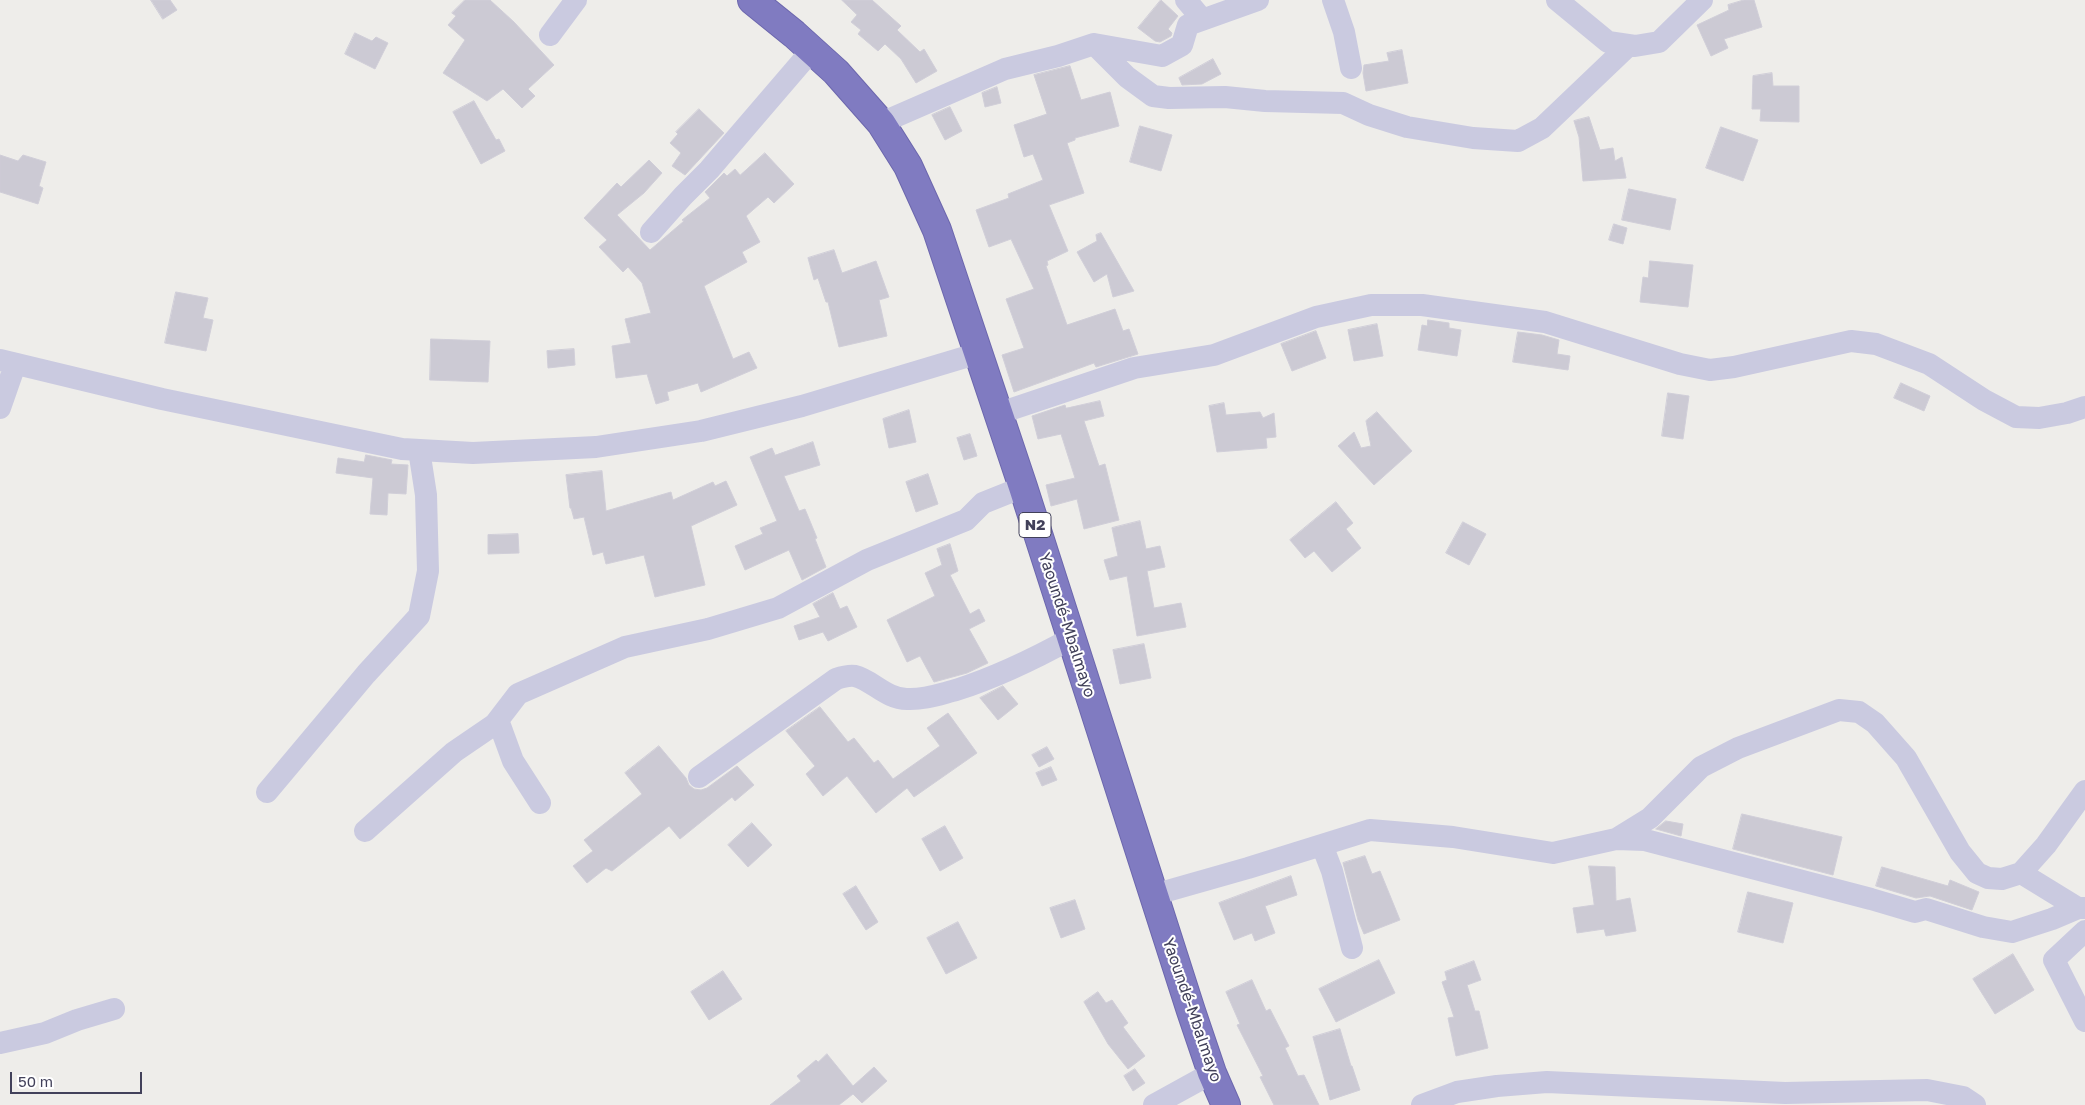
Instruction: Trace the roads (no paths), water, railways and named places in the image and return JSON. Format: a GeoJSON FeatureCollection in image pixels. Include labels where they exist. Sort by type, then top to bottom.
{"type":"FeatureCollection","features":[{"type":"Feature","properties":{"kind":"highway","name":"Yaoundé-Mbalmayo"},"geometry":{"type":"LineString","coordinates":[[752,0],[836,72],[881,123],[908,166],[936,230],[979,352],[997,414],[1072,638],[1153,895],[1212,1073],[1226,1105]]}},
{"type":"Feature","properties":{"kind":"street"},"geometry":{"type":"LineString","coordinates":[[550,35],[576,0]]}},
{"type":"Feature","properties":{"kind":"street"},"geometry":{"type":"LineString","coordinates":[[1186,0],[1202,19]]}},
{"type":"Feature","properties":{"kind":"street"},"geometry":{"type":"LineString","coordinates":[[881,123],[1005,69],[1058,56],[1094,44],[1162,56],[1182,45],[1188,25],[1258,0]]}},
{"type":"Feature","properties":{"kind":"street"},"geometry":{"type":"LineString","coordinates":[[1333,0],[1344,32],[1351,68]]}},
{"type":"Feature","properties":{"kind":"street"},"geometry":{"type":"LineString","coordinates":[[1557,0],[1608,42],[1636,46],[1659,42],[1702,0]]}},
{"type":"Feature","properties":{"kind":"street"},"geometry":{"type":"LineString","coordinates":[[1094,44],[1127,77],[1154,96],[1168,98],[1225,97],[1265,101],[1343,103],[1368,115],[1407,128],[1473,138],[1518,141],[1542,128],[1629,45]]}},
{"type":"Feature","properties":{"kind":"street"},"geometry":{"type":"LineString","coordinates":[[651,232],[709,170],[812,50]]}},
{"type":"Feature","properties":{"kind":"street"},"geometry":{"type":"LineString","coordinates":[[997,414],[1134,368],[1214,355],[1316,317],[1371,305],[1422,304],[1545,322],[1680,364],[1710,370],[1734,368],[1851,341],[1876,344],[1929,364],[1984,400],[2016,417],[2039,418],[2067,413],[2085,407]]}},
{"type":"Feature","properties":{"kind":"street"},"geometry":{"type":"LineString","coordinates":[[0,408],[8,363],[271,423],[402,449],[473,453],[596,447],[701,431],[802,406],[979,352]]}},
{"type":"Feature","properties":{"kind":"street"},"geometry":{"type":"LineString","coordinates":[[267,792],[366,674],[419,616],[428,571],[426,496],[419,450]]}},
{"type":"Feature","properties":{"kind":"street"},"geometry":{"type":"LineString","coordinates":[[365,831],[454,752],[495,724],[518,694],[625,647],[708,629],[778,608],[867,560],[966,520],[983,503],[1023,487]]}},
{"type":"Feature","properties":{"kind":"street"},"geometry":{"type":"LineString","coordinates":[[699,777],[836,679],[848,676],[857,677],[882,692],[906,699],[930,697],[982,682],[1020,666],[1072,638]]}},
{"type":"Feature","properties":{"kind":"street"},"geometry":{"type":"LineString","coordinates":[[1616,839],[1650,818],[1701,767],[1738,748],[1839,710],[1859,712],[1876,723],[1906,758],[1960,852],[1977,873],[1988,878],[2002,878],[2021,873],[2046,845],[2085,792]]}},
{"type":"Feature","properties":{"kind":"street"},"geometry":{"type":"LineString","coordinates":[[498,720],[513,761],[540,803]]}},
{"type":"Feature","properties":{"kind":"street"},"geometry":{"type":"LineString","coordinates":[[1153,895],[1370,830],[1453,837],[1553,852],[1616,839],[1645,840],[1915,912],[1926,909],[1983,927],[2012,932],[2081,908]]}},
{"type":"Feature","properties":{"kind":"street"},"geometry":{"type":"LineString","coordinates":[[1322,845],[1332,871],[1352,948]]}},
{"type":"Feature","properties":{"kind":"street"},"geometry":{"type":"LineString","coordinates":[[2021,873],[2081,908]]}},
{"type":"Feature","properties":{"kind":"street"},"geometry":{"type":"LineString","coordinates":[[2085,931],[2054,960],[2085,1021]]}},
{"type":"Feature","properties":{"kind":"street"},"geometry":{"type":"LineString","coordinates":[[0,1043],[45,1033],[77,1020],[114,1009]]}},
{"type":"Feature","properties":{"kind":"street"},"geometry":{"type":"LineString","coordinates":[[1154,1105],[1212,1073]]}},
{"type":"Feature","properties":{"kind":"street"},"geometry":{"type":"LineString","coordinates":[[1422,1105],[1457,1092],[1497,1086],[1547,1082],[1785,1092],[1927,1090],[1964,1097],[1975,1105]]}}]}
